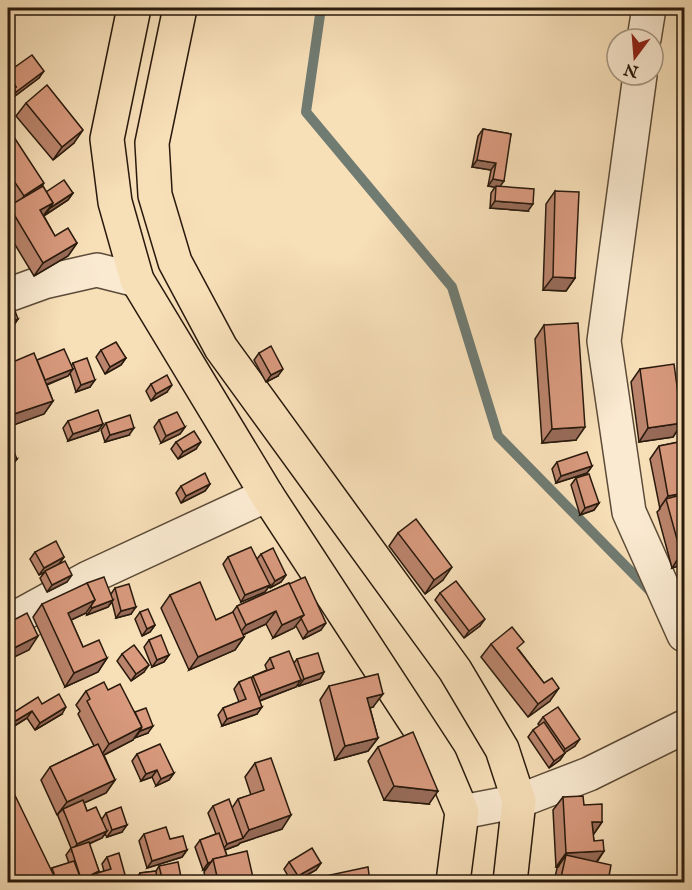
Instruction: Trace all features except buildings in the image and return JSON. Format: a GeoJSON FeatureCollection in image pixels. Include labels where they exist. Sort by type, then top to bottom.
{"type":"FeatureCollection","features":[{"type":"Feature","properties":{"kind":"main road"},"geometry":{"type":"LineString","coordinates":[[134,8],[107,139],[115,202],[137,280],[267,495],[440,760],[462,812],[453,882]]}},
{"type":"Feature","properties":{"kind":"main road"},"geometry":{"type":"LineString","coordinates":[[180,8],[152,143],[155,195],[175,262],[221,348],[455,670],[502,749],[519,801],[510,882]]}},
{"type":"Feature","properties":{"kind":"street"},"geometry":{"type":"LineString","coordinates":[[646,27],[649,8]]}},
{"type":"Feature","properties":{"kind":"street"},"geometry":{"type":"LineString","coordinates":[[638,87],[604,341],[629,512],[684,635]]}},
{"type":"Feature","properties":{"kind":"street"},"geometry":{"type":"LineString","coordinates":[[8,296],[44,282],[97,270],[137,280]]}},
{"type":"Feature","properties":{"kind":"street"},"geometry":{"type":"LineString","coordinates":[[8,622],[88,579],[267,495]]}},
{"type":"Feature","properties":{"kind":"street"},"geometry":{"type":"LineString","coordinates":[[462,812],[519,801],[589,774],[684,727]]}},
{"type":"Feature","properties":{"kind":"waterway"},"geometry":{"type":"LineString","coordinates":[[321,8],[306,112],[452,287],[498,436],[652,593]]}}]}
